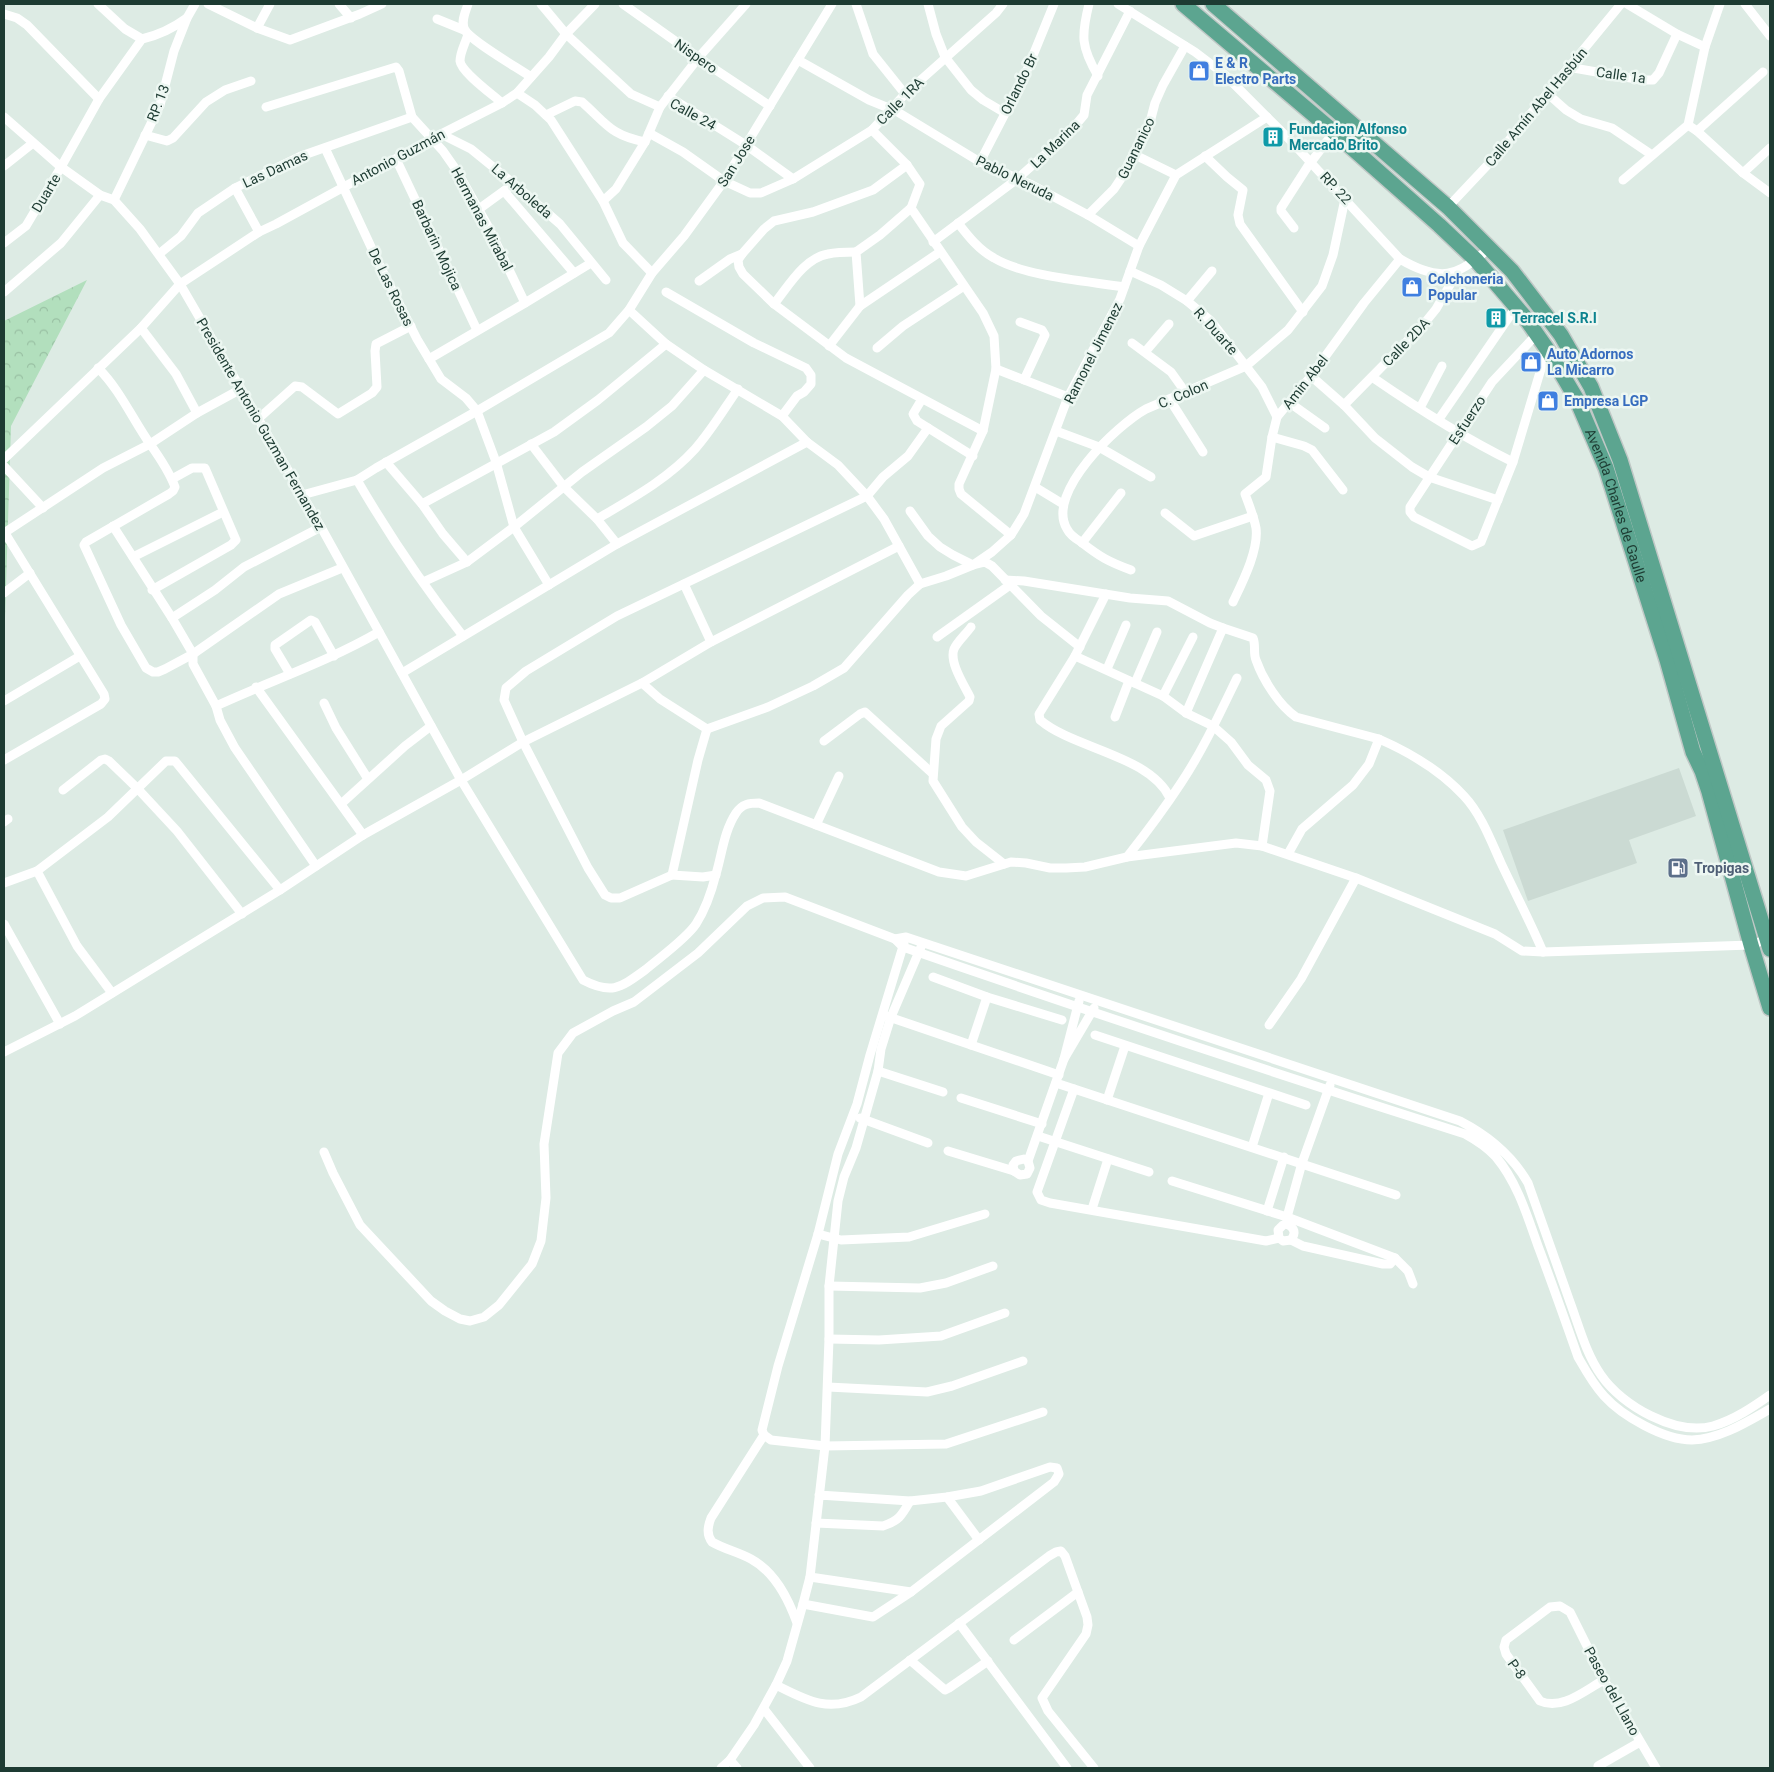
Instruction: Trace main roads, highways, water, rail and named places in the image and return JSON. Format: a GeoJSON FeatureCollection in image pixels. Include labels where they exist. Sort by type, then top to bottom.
{"type":"FeatureCollection","features":[{"type":"Feature","properties":{"kind":"main road","name":"Avenida Charles de Gaulle"},"geometry":{"type":"LineString","coordinates":[[1183,4],[1334,132],[1439,225],[1476,260],[1516,307],[1548,349],[1576,398],[1606,468],[1667,660],[1693,752],[1709,792],[1770,1008]]}},
{"type":"Feature","properties":{"kind":"main road","name":"Avenida Charles de Gaulle"},"geometry":{"type":"LineString","coordinates":[[1213,4],[1448,207],[1512,271],[1561,335],[1591,387],[1620,460],[1769,942]]}},
{"type":"Feature","properties":{"kind":"place","name":"E & R Electro Parts"},"geometry":{"type":"Point","coordinates":[1199,71]}},
{"type":"Feature","properties":{"kind":"place","name":"Fundacion Alfonso Mercado Brito"},"geometry":{"type":"Point","coordinates":[1273,137]}},
{"type":"Feature","properties":{"kind":"place","name":"Colchoneria Popular"},"geometry":{"type":"Point","coordinates":[1412,287]}},
{"type":"Feature","properties":{"kind":"place","name":"Terracel S.R.I"},"geometry":{"type":"Point","coordinates":[1496,318]}},
{"type":"Feature","properties":{"kind":"place","name":"Auto Adornos La Micarro"},"geometry":{"type":"Point","coordinates":[1531,362]}},
{"type":"Feature","properties":{"kind":"place","name":"Empresa LGP"},"geometry":{"type":"Point","coordinates":[1548,401]}},
{"type":"Feature","properties":{"kind":"place","name":"Tropigas"},"geometry":{"type":"Point","coordinates":[1678,868]}}]}
